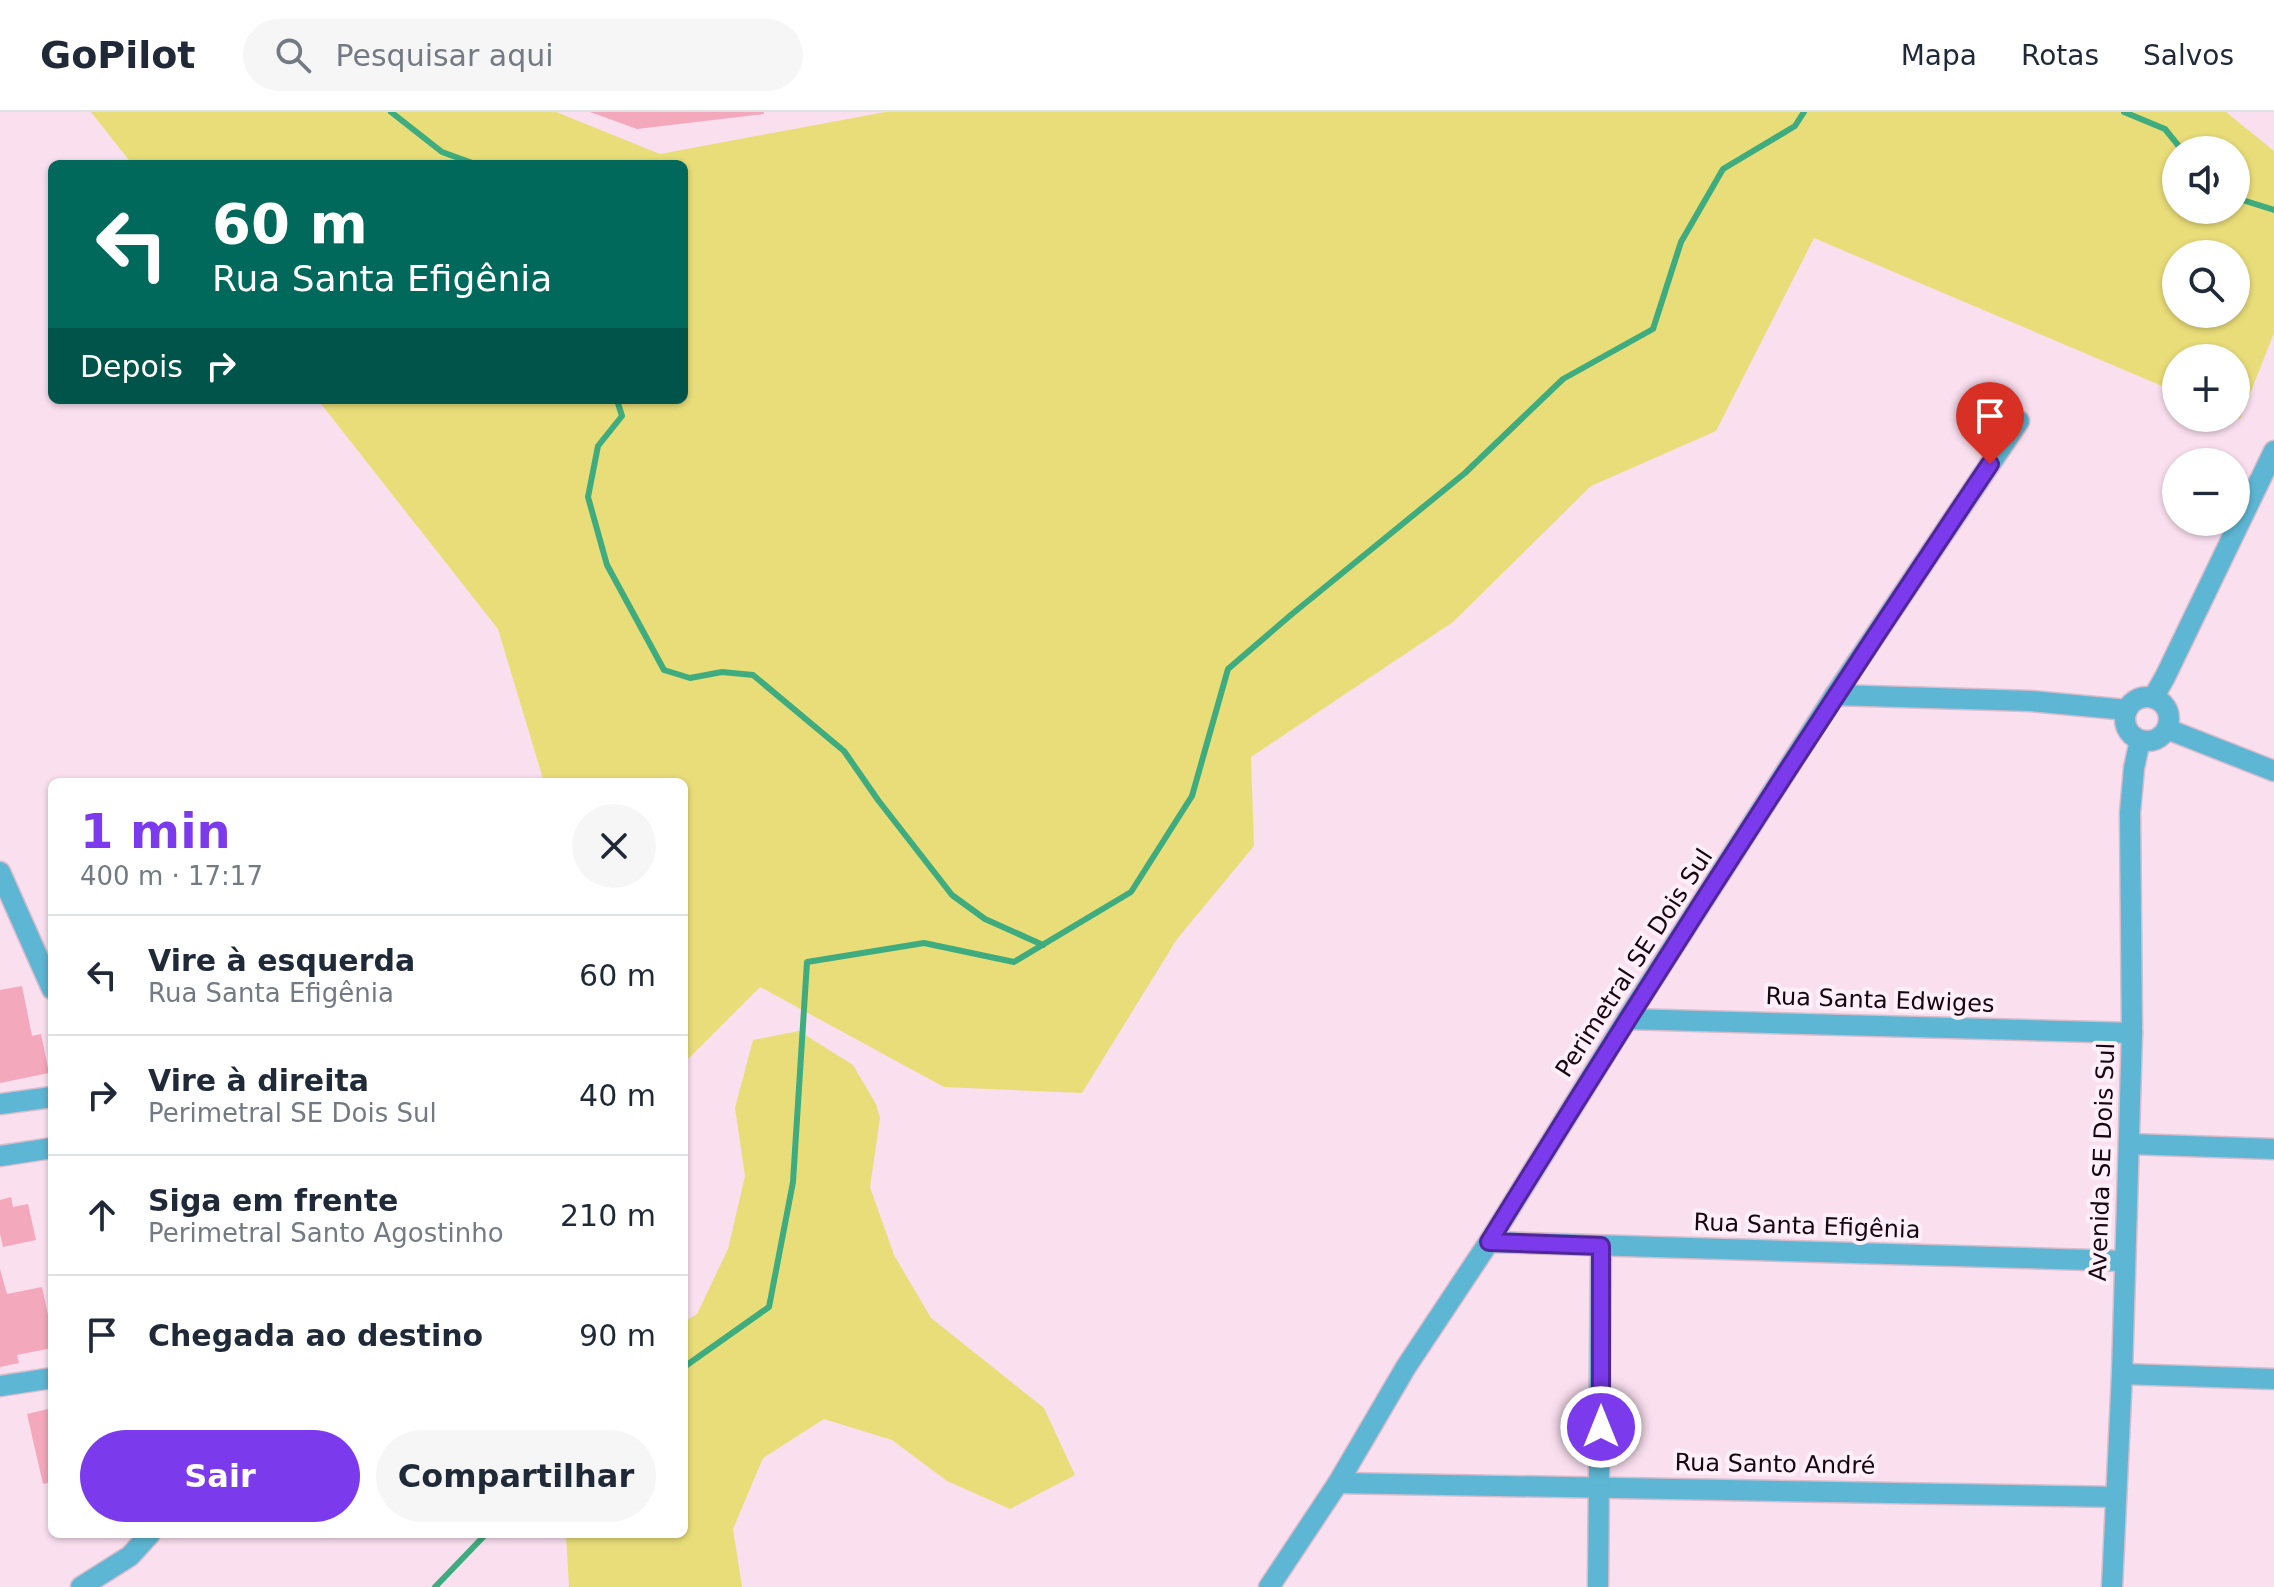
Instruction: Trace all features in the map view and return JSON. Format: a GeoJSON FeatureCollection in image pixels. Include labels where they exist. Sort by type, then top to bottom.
{"type":"FeatureCollection","features":[{"type":"Feature","properties":{"kind":"street","name":"Perimetral SE Dois Sul"},"geometry":{"type":"LineString","coordinates":[[1269,1587],[1338,1483],[1406,1367],[1489,1242],[1627,1019],[1835,695],[2019,421]]}},
{"type":"Feature","properties":{"kind":"street"},"geometry":{"type":"LineString","coordinates":[[2153,698],[2274,451]]}},
{"type":"Feature","properties":{"kind":"street"},"geometry":{"type":"LineString","coordinates":[[1835,695],[2031,701],[2127,710]]}},
{"type":"Feature","properties":{"kind":"street"},"geometry":{"type":"LineString","coordinates":[[2153,698],[2160,701],[2168,714],[2167,729],[2156,739],[2140,740],[2129,731],[2127,710],[2138,699],[2153,698]]}},
{"type":"Feature","properties":{"kind":"street"},"geometry":{"type":"LineString","coordinates":[[2167,729],[2274,771]]}},
{"type":"Feature","properties":{"kind":"street","name":"Avenida SE Dois Sul"},"geometry":{"type":"LineString","coordinates":[[2112,1587],[2132,1033],[2130,813],[2140,740]]}},
{"type":"Feature","properties":{"kind":"street"},"geometry":{"type":"LineString","coordinates":[[1,877],[48,980]]}},
{"type":"Feature","properties":{"kind":"street","name":"Rua Santa Edwiges"},"geometry":{"type":"LineString","coordinates":[[1627,1019],[2132,1033]]}},
{"type":"Feature","properties":{"kind":"street"},"geometry":{"type":"LineString","coordinates":[[0,1104],[48,1098]]}},
{"type":"Feature","properties":{"kind":"street"},"geometry":{"type":"LineString","coordinates":[[2129,1144],[2274,1149]]}},
{"type":"Feature","properties":{"kind":"street"},"geometry":{"type":"LineString","coordinates":[[0,1156],[48,1149]]}},
{"type":"Feature","properties":{"kind":"street","name":"Rua Santa Efigênia"},"geometry":{"type":"LineString","coordinates":[[1489,1242],[2124,1261]]}},
{"type":"Feature","properties":{"kind":"street"},"geometry":{"type":"LineString","coordinates":[[1598,1587],[1601,1246]]}},
{"type":"Feature","properties":{"kind":"street"},"geometry":{"type":"LineString","coordinates":[[2122,1374],[2274,1379]]}},
{"type":"Feature","properties":{"kind":"street"},"geometry":{"type":"LineString","coordinates":[[0,1386],[48,1379]]}},
{"type":"Feature","properties":{"kind":"street","name":"Rua Santo André"},"geometry":{"type":"LineString","coordinates":[[1338,1483],[2116,1497]]}},
{"type":"Feature","properties":{"kind":"street"},"geometry":{"type":"LineString","coordinates":[[81,1587],[130,1556],[146,1538]]}},
{"type":"Feature","properties":{"kind":"shaded area"},"geometry":{"type":"Polygon","coordinates":[[[91,112],[556,112],[660,154],[885,112],[2226,112],[2274,151],[2274,333],[2250,394],[2250,344],[2162,344],[2162,386],[1814,238],[1716,431],[1591,486],[1453,622],[1251,757],[1254,846],[1177,939],[1082,1093],[944,1087],[760,987],[688,1059],[688,778],[543,778],[498,629],[321,404],[688,404],[688,160],[129,160],[91,112]]]}},
{"type":"Feature","properties":{"kind":"shaded area"},"geometry":{"type":"Polygon","coordinates":[[[799,1031],[853,1065],[876,1104],[880,1118],[870,1187],[894,1255],[931,1318],[1044,1408],[1075,1475],[1010,1509],[947,1481],[892,1440],[824,1419],[763,1458],[733,1529],[742,1587],[569,1587],[566,1538],[688,1538],[688,1320],[697,1314],[728,1249],[745,1176],[735,1108],[753,1040],[799,1031]]]}},
{"type":"Feature","properties":{"kind":"building"},"geometry":{"type":"Polygon","coordinates":[[[590,112],[764,112],[764,114],[637,129],[590,112]]]}},
{"type":"Feature","properties":{"kind":"building"},"geometry":{"type":"Polygon","coordinates":[[[22,986],[32,1036],[41,1034],[48,1073],[0,1083],[0,990],[22,986]]]}},
{"type":"Feature","properties":{"kind":"building"},"geometry":{"type":"Polygon","coordinates":[[[11,1197],[13,1207],[28,1204],[36,1240],[3,1247],[0,1200],[11,1197]]]}},
{"type":"Feature","properties":{"kind":"building"},"geometry":{"type":"Polygon","coordinates":[[[0,1269],[7,1294],[42,1287],[48,1315],[48,1349],[17,1355],[19,1363],[0,1367],[0,1269]]]}},
{"type":"Feature","properties":{"kind":"building"},"geometry":{"type":"Polygon","coordinates":[[[48,1409],[48,1483],[43,1484],[27,1414],[48,1409]]]}},
{"type":"Feature","properties":{"kind":"waterway"},"geometry":{"type":"LineString","coordinates":[[391,112],[442,152],[464,160]]}},
{"type":"Feature","properties":{"kind":"waterway"},"geometry":{"type":"LineString","coordinates":[[688,1364],[769,1307],[793,1182],[807,962],[924,943],[1014,962],[1131,892],[1192,796],[1228,669],[1465,473],[1563,379],[1653,329],[1681,242],[1723,169],[1795,126],[1804,112]]}},
{"type":"Feature","properties":{"kind":"waterway"},"geometry":{"type":"LineString","coordinates":[[2124,112],[2165,129],[2171,136]]}},
{"type":"Feature","properties":{"kind":"waterway"},"geometry":{"type":"LineString","coordinates":[[2250,202],[2274,210]]}},
{"type":"Feature","properties":{"kind":"waterway"},"geometry":{"type":"LineString","coordinates":[[618,404],[622,416],[598,446],[588,497],[607,565],[664,670],[690,678],[722,672],[753,675],[844,751],[952,895],[985,919],[1043,945]]}},
{"type":"Feature","properties":{"kind":"waterway"},"geometry":{"type":"LineString","coordinates":[[435,1587],[482,1538]]}},
{"type":"Feature","properties":{"kind":"route"},"geometry":{"type":"LineString","coordinates":[[1601,1427],[1601,1246],[1489,1242],[1627,1019],[1835,695],[1990,464]]}}]}
